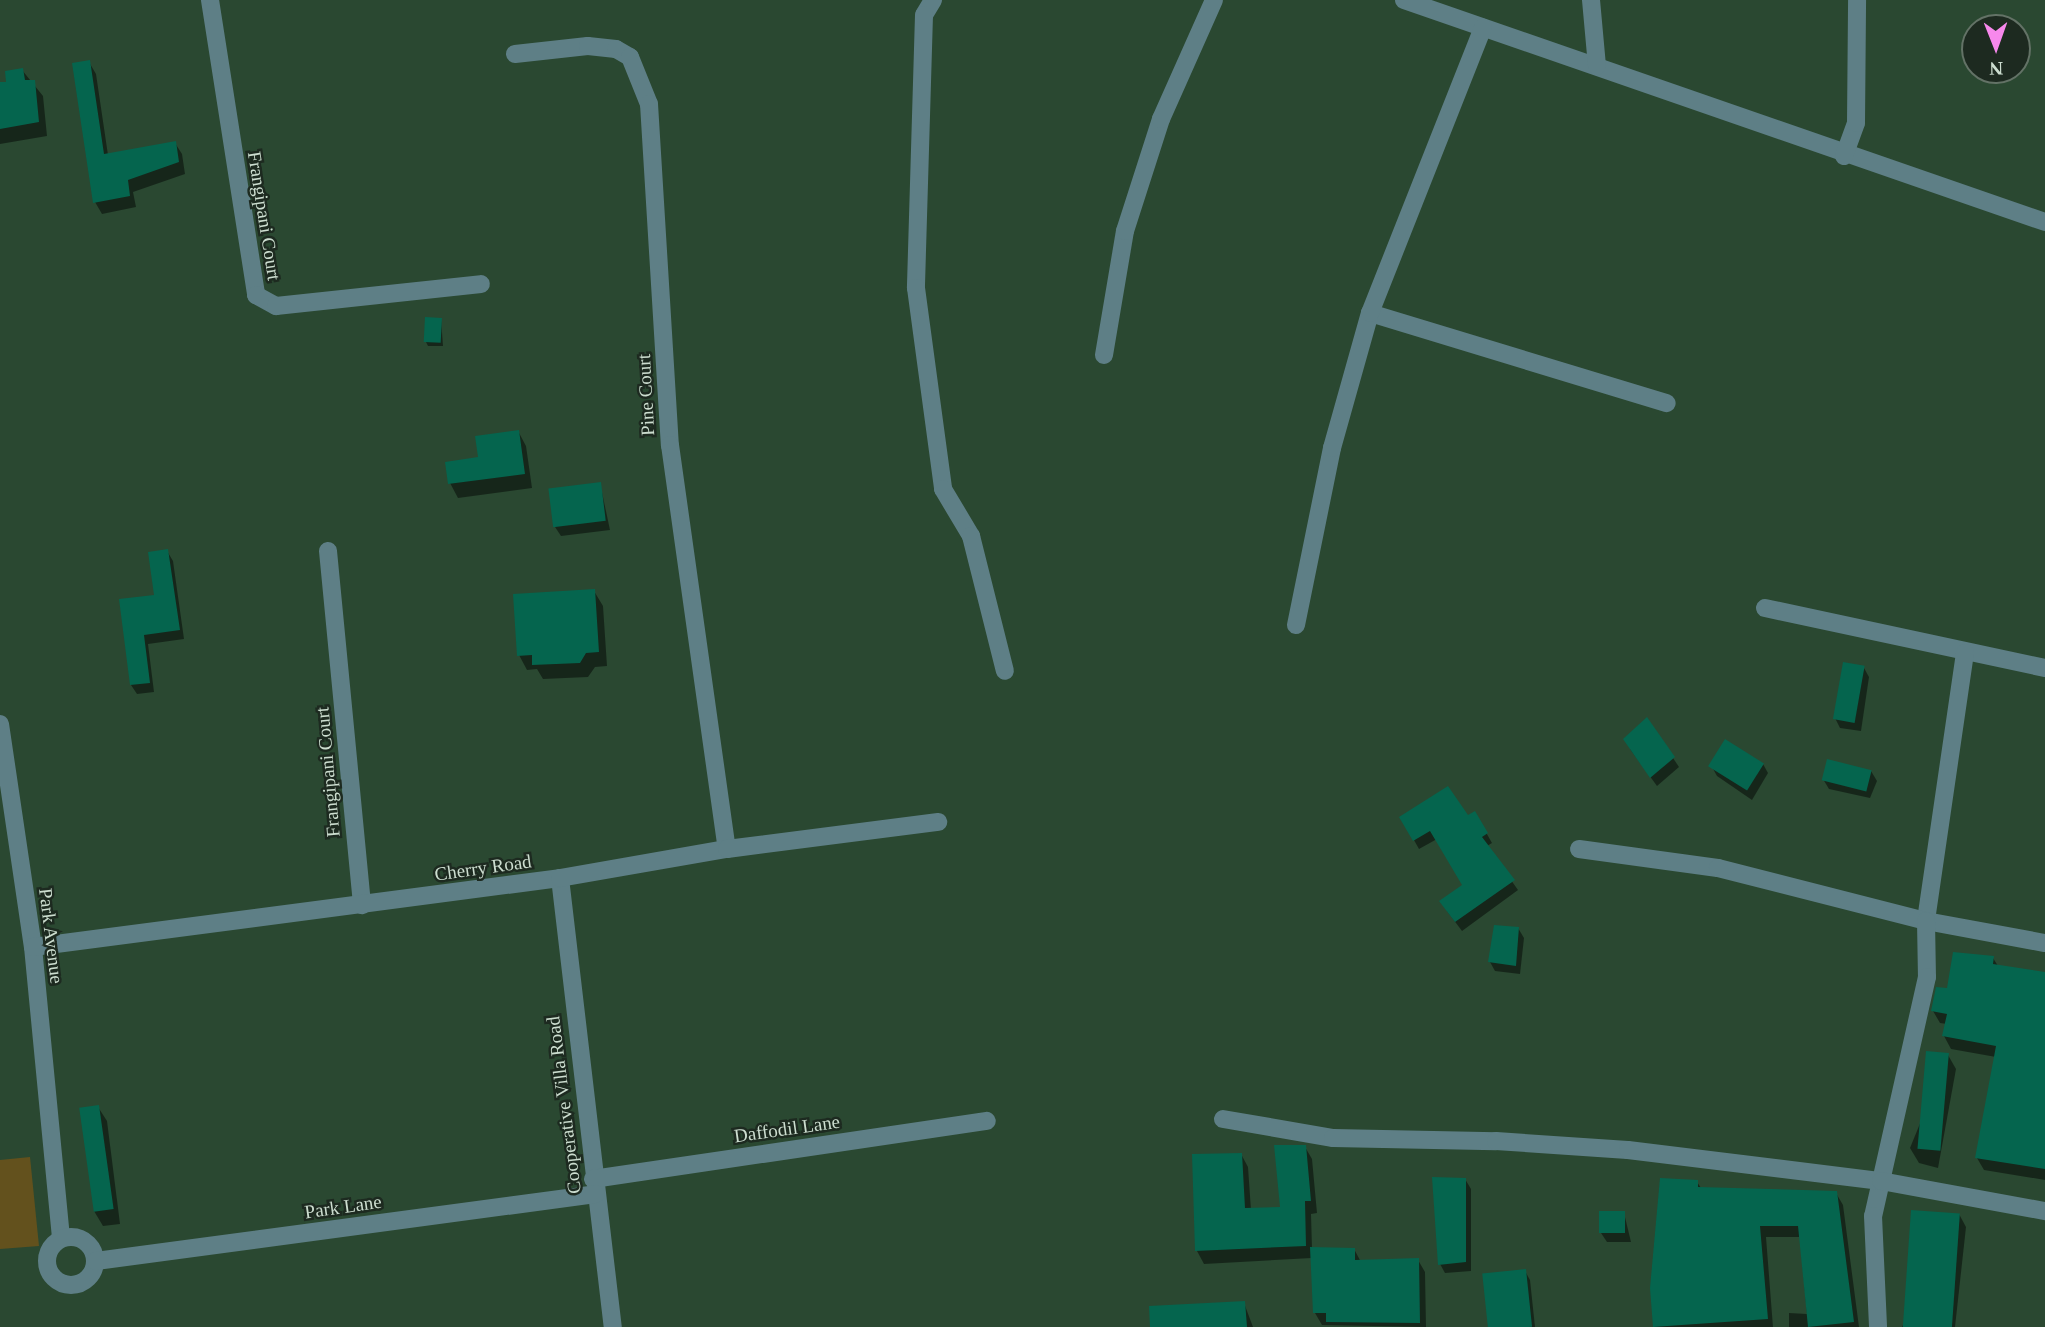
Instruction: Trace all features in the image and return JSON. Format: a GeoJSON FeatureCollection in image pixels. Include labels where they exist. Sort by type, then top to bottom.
{"type":"FeatureCollection","features":[{"type":"Feature","properties":{"kind":"street","name":"Frangipani Court"},"geometry":{"type":"LineString","coordinates":[[210,0],[256,295],[276,306],[481,284]]}},
{"type":"Feature","properties":{"kind":"street"},"geometry":{"type":"LineString","coordinates":[[933,0],[924,15],[916,288],[943,489],[971,536],[1005,671]]}},
{"type":"Feature","properties":{"kind":"street"},"geometry":{"type":"LineString","coordinates":[[1104,355],[1125,231],[1161,119],[1214,0]]}},
{"type":"Feature","properties":{"kind":"street"},"geometry":{"type":"LineString","coordinates":[[1404,0],[1597,66],[1844,156],[2045,222]]}},
{"type":"Feature","properties":{"kind":"street"},"geometry":{"type":"LineString","coordinates":[[1591,0],[1597,66]]}},
{"type":"Feature","properties":{"kind":"street"},"geometry":{"type":"LineString","coordinates":[[1844,156],[1856,123],[1857,0]]}},
{"type":"Feature","properties":{"kind":"street"},"geometry":{"type":"LineString","coordinates":[[1296,625],[1332,448],[1370,313],[1483,28]]}},
{"type":"Feature","properties":{"kind":"street","name":"Pine Court"},"geometry":{"type":"LineString","coordinates":[[514,54],[588,46],[616,50],[630,57],[649,104],[670,445],[727,849]]}},
{"type":"Feature","properties":{"kind":"street"},"geometry":{"type":"LineString","coordinates":[[1370,313],[1667,403]]}},
{"type":"Feature","properties":{"kind":"street","name":"Frangipani Court"},"geometry":{"type":"LineString","coordinates":[[328,551],[362,905]]}},
{"type":"Feature","properties":{"kind":"street"},"geometry":{"type":"LineString","coordinates":[[1765,608],[2045,668]]}},
{"type":"Feature","properties":{"kind":"street"},"geometry":{"type":"LineString","coordinates":[[1878,1327],[1873,1216],[1927,977],[1926,921],[1965,653]]}},
{"type":"Feature","properties":{"kind":"street","name":"Park Avenue"},"geometry":{"type":"LineString","coordinates":[[0,724],[33,947],[61,1238]]}},
{"type":"Feature","properties":{"kind":"street","name":"Cherry Road"},"geometry":{"type":"LineString","coordinates":[[33,947],[560,878],[727,849],[938,822]]}},
{"type":"Feature","properties":{"kind":"street"},"geometry":{"type":"LineString","coordinates":[[1580,849],[1718,868],[1926,921],[2045,943]]}},
{"type":"Feature","properties":{"kind":"street","name":"Cooperative Villa Road"},"geometry":{"type":"LineString","coordinates":[[560,878],[594,1186],[613,1327]]}},
{"type":"Feature","properties":{"kind":"street"},"geometry":{"type":"LineString","coordinates":[[1223,1119],[1333,1138],[1496,1141],[1628,1150],[1881,1181],[2045,1211]]}},
{"type":"Feature","properties":{"kind":"street","name":"Daffodil Lane"},"geometry":{"type":"LineString","coordinates":[[594,1186],[987,1121]]}},
{"type":"Feature","properties":{"kind":"street","name":"Park Lane"},"geometry":{"type":"LineString","coordinates":[[96,1261],[594,1186]]}},
{"type":"Feature","properties":{"kind":"street"},"geometry":{"type":"LineString","coordinates":[[78,1237],[91,1246],[96,1261],[85,1282],[62,1284],[52,1278],[46,1256],[61,1238],[78,1237]]}},
{"type":"Feature","properties":{"kind":"shaded area"},"geometry":{"type":"Polygon","coordinates":[[[30,1157],[39,1246],[0,1249],[0,1160],[30,1157]]]}},
{"type":"Feature","properties":{"kind":"building"},"geometry":{"type":"Polygon","coordinates":[[[90,60],[104,154],[176,141],[179,162],[128,180],[130,196],[93,203],[72,63],[90,60]]]}},
{"type":"Feature","properties":{"kind":"building"},"geometry":{"type":"Polygon","coordinates":[[[23,68],[25,80],[35,80],[39,122],[0,129],[0,82],[6,82],[5,71],[23,68]]]}},
{"type":"Feature","properties":{"kind":"building"},"geometry":{"type":"Polygon","coordinates":[[[425,317],[442,318],[441,343],[424,342],[425,317]]]}},
{"type":"Feature","properties":{"kind":"building"},"geometry":{"type":"Polygon","coordinates":[[[519,430],[525,474],[448,484],[445,462],[478,457],[475,436],[519,430]]]}},
{"type":"Feature","properties":{"kind":"building"},"geometry":{"type":"Polygon","coordinates":[[[601,482],[606,521],[553,527],[548,488],[601,482]]]}},
{"type":"Feature","properties":{"kind":"building"},"geometry":{"type":"Polygon","coordinates":[[[168,549],[180,630],[144,635],[150,683],[130,685],[119,599],[154,595],[148,552],[168,549]]]}},
{"type":"Feature","properties":{"kind":"building"},"geometry":{"type":"Polygon","coordinates":[[[595,589],[599,652],[586,653],[580,663],[532,665],[532,655],[517,656],[513,594],[595,589]]]}},
{"type":"Feature","properties":{"kind":"building"},"geometry":{"type":"Polygon","coordinates":[[[1843,662],[1865,666],[1855,723],[1833,719],[1843,662]]]}},
{"type":"Feature","properties":{"kind":"building"},"geometry":{"type":"Polygon","coordinates":[[[1647,717],[1675,757],[1650,778],[1623,739],[1647,717]]]}},
{"type":"Feature","properties":{"kind":"building"},"geometry":{"type":"Polygon","coordinates":[[[1725,739],[1764,763],[1747,791],[1708,766],[1725,739]]]}},
{"type":"Feature","properties":{"kind":"building"},"geometry":{"type":"Polygon","coordinates":[[[1827,759],[1872,770],[1866,791],[1822,780],[1827,759]]]}},
{"type":"Feature","properties":{"kind":"building"},"geometry":{"type":"Polygon","coordinates":[[[1448,786],[1468,815],[1475,811],[1488,833],[1482,837],[1515,880],[1455,922],[1439,901],[1462,885],[1430,831],[1413,841],[1399,817],[1448,786]]]}},
{"type":"Feature","properties":{"kind":"building"},"geometry":{"type":"Polygon","coordinates":[[[1494,925],[1519,927],[1516,966],[1488,962],[1494,925]]]}},
{"type":"Feature","properties":{"kind":"building"},"geometry":{"type":"Polygon","coordinates":[[[1953,952],[1994,956],[1993,964],[2045,972],[2045,1169],[1975,1158],[1996,1046],[1942,1036],[1947,1014],[1931,1011],[1936,987],[1947,988],[1953,952]]]}},
{"type":"Feature","properties":{"kind":"building"},"geometry":{"type":"Polygon","coordinates":[[[1926,1051],[1949,1053],[1940,1151],[1917,1149],[1926,1051]]]}},
{"type":"Feature","properties":{"kind":"building"},"geometry":{"type":"Polygon","coordinates":[[[99,1105],[114,1209],[94,1212],[79,1108],[99,1105]]]}},
{"type":"Feature","properties":{"kind":"building"},"geometry":{"type":"Polygon","coordinates":[[[1274,1145],[1306,1145],[1311,1201],[1305,1201],[1306,1246],[1195,1251],[1192,1154],[1242,1153],[1245,1208],[1280,1207],[1274,1145]]]}},
{"type":"Feature","properties":{"kind":"building"},"geometry":{"type":"Polygon","coordinates":[[[1432,1177],[1466,1178],[1466,1262],[1438,1265],[1432,1177]]]}},
{"type":"Feature","properties":{"kind":"building"},"geometry":{"type":"Polygon","coordinates":[[[1660,1178],[1698,1180],[1698,1187],[1837,1191],[1854,1322],[1808,1327],[1798,1226],[1760,1226],[1768,1319],[1653,1327],[1650,1288],[1660,1178]]]}},
{"type":"Feature","properties":{"kind":"building"},"geometry":{"type":"Polygon","coordinates":[[[1911,1210],[1960,1213],[1952,1327],[1903,1327],[1911,1210]]]}},
{"type":"Feature","properties":{"kind":"building"},"geometry":{"type":"Polygon","coordinates":[[[1599,1211],[1625,1211],[1625,1233],[1599,1233],[1599,1211]]]}},
{"type":"Feature","properties":{"kind":"building"},"geometry":{"type":"Polygon","coordinates":[[[1310,1247],[1355,1248],[1355,1260],[1419,1258],[1420,1323],[1326,1322],[1326,1313],[1313,1313],[1310,1247]]]}},
{"type":"Feature","properties":{"kind":"building"},"geometry":{"type":"Polygon","coordinates":[[[1526,1269],[1532,1327],[1488,1327],[1482,1274],[1526,1269]]]}},
{"type":"Feature","properties":{"kind":"building"},"geometry":{"type":"Polygon","coordinates":[[[1245,1301],[1247,1327],[1150,1327],[1149,1306],[1245,1301]]]}}]}
